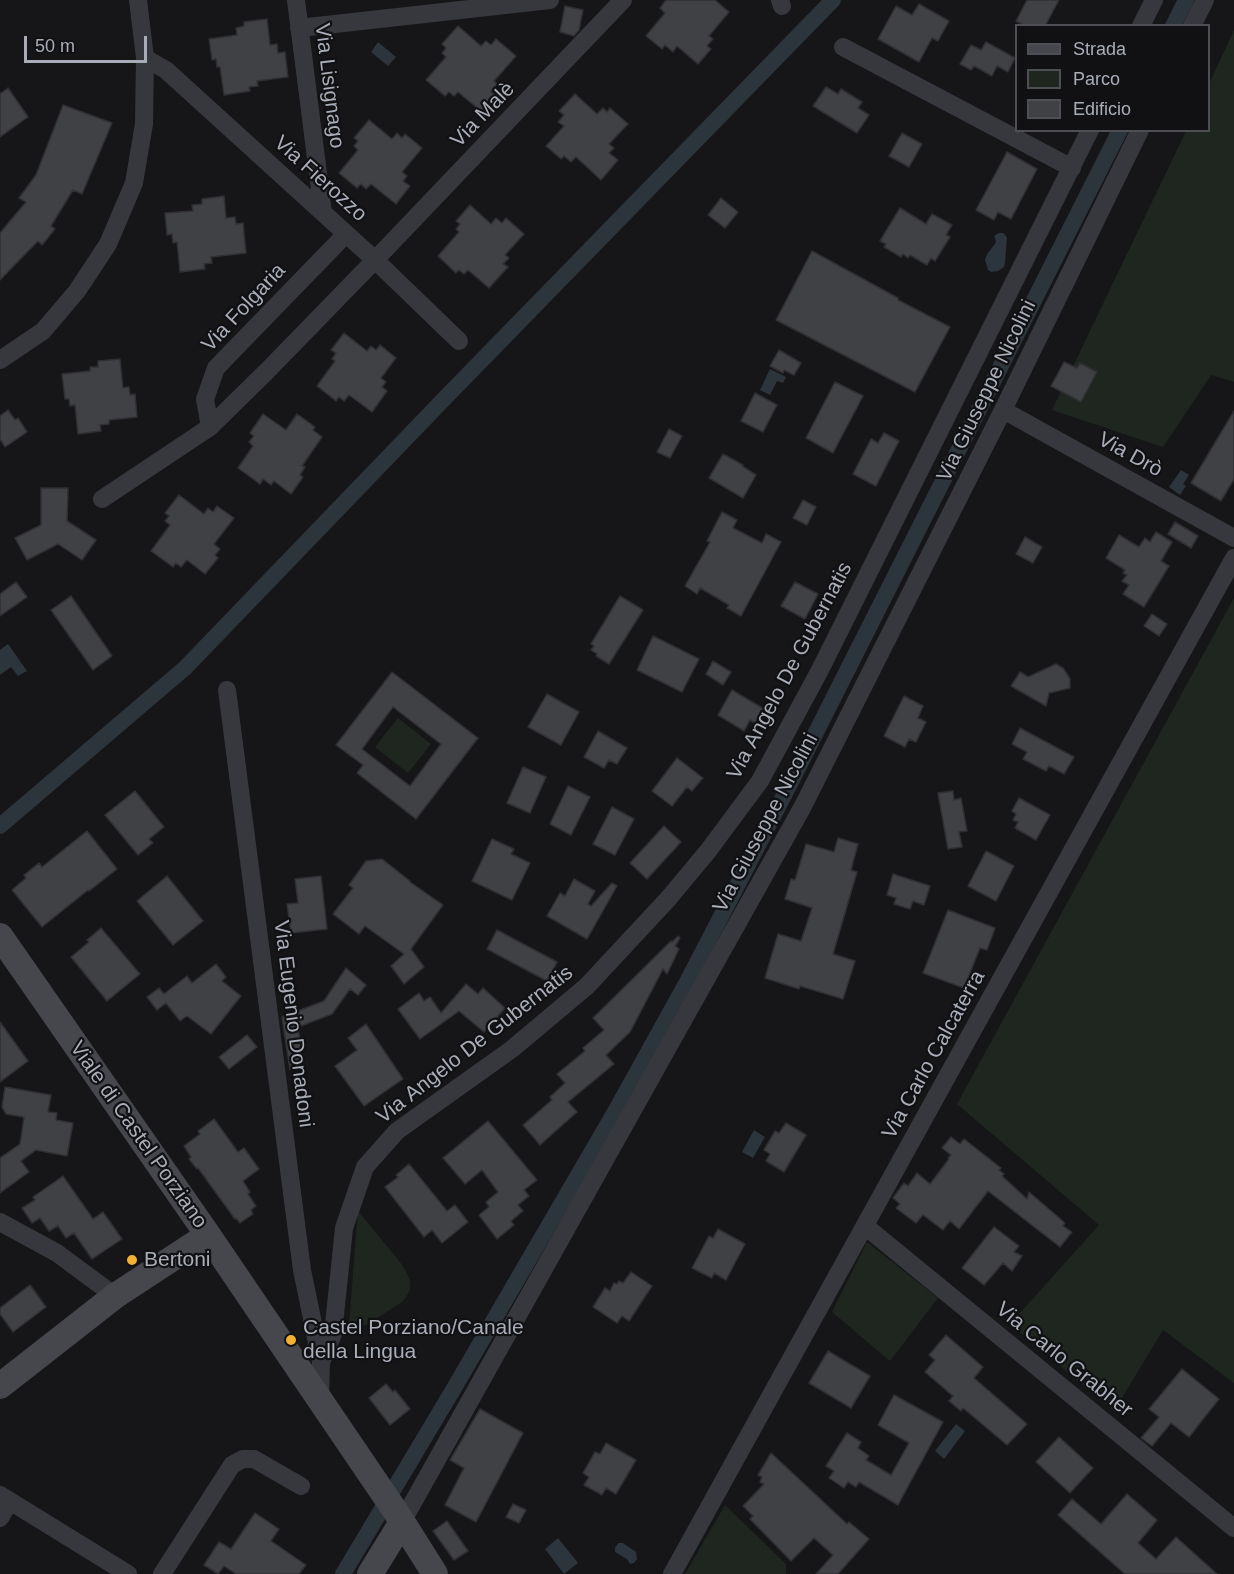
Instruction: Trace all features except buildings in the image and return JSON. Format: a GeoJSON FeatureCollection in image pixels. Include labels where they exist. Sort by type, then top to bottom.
{"type":"FeatureCollection","features":[{"type":"Feature","properties":{"kind":"street"},"geometry":{"type":"LineString","coordinates":[[0,360],[43,331],[77,291],[108,244],[134,183],[144,123],[145,58],[138,0]]}},
{"type":"Feature","properties":{"kind":"street","name":"Via Lisignago"},"geometry":{"type":"LineString","coordinates":[[296,0],[324,213]]}},
{"type":"Feature","properties":{"kind":"street"},"geometry":{"type":"LineString","coordinates":[[299,28],[550,0]]}},
{"type":"Feature","properties":{"kind":"street","name":"Via Malè"},"geometry":{"type":"LineString","coordinates":[[375,260],[623,0]]}},
{"type":"Feature","properties":{"kind":"street"},"geometry":{"type":"LineString","coordinates":[[1142,24],[1154,0]]}},
{"type":"Feature","properties":{"kind":"street"},"geometry":{"type":"LineString","coordinates":[[1193,24],[1205,0]]}},
{"type":"Feature","properties":{"kind":"street"},"geometry":{"type":"LineString","coordinates":[[843,47],[1072,168]]}},
{"type":"Feature","properties":{"kind":"street","name":"Via Fierozzo"},"geometry":{"type":"LineString","coordinates":[[145,58],[166,70],[375,260],[459,341]]}},
{"type":"Feature","properties":{"kind":"street","name":"Via Angelo De Gubernatis"},"geometry":{"type":"LineString","coordinates":[[320,1400],[321,1362],[333,1334],[344,1228],[366,1167],[397,1131],[512,1049],[587,986],[682,883],[760,781],[820,670],[1089,132]]}},
{"type":"Feature","properties":{"kind":"street","name":"Via Giuseppe Nicolini"},"geometry":{"type":"LineString","coordinates":[[399,1517],[802,808],[1003,410],[1139,132]]}},
{"type":"Feature","properties":{"kind":"street","name":"Via Folgaria"},"geometry":{"type":"LineString","coordinates":[[210,427],[205,399],[216,368],[346,234]]}},
{"type":"Feature","properties":{"kind":"street"},"geometry":{"type":"LineString","coordinates":[[102,499],[210,427],[375,260]]}},
{"type":"Feature","properties":{"kind":"street","name":"Via Drò"},"geometry":{"type":"LineString","coordinates":[[1003,410],[1234,538]]}},
{"type":"Feature","properties":{"kind":"street","name":"Via Carlo Calcaterra"},"geometry":{"type":"LineString","coordinates":[[672,1574],[1234,558]]}},
{"type":"Feature","properties":{"kind":"street","name":"Via Eugenio Donadoni"},"geometry":{"type":"LineString","coordinates":[[227,690],[302,1270],[321,1362]]}},
{"type":"Feature","properties":{"kind":"street","name":"Viale di Castel Porziano"},"geometry":{"type":"LineString","coordinates":[[0,936],[208,1235],[399,1517],[435,1574]]}},
{"type":"Feature","properties":{"kind":"street"},"geometry":{"type":"LineString","coordinates":[[0,1222],[57,1253],[115,1296]]}},
{"type":"Feature","properties":{"kind":"street","name":"Via Carlo Grabher"},"geometry":{"type":"LineString","coordinates":[[865,1226],[1234,1528]]}},
{"type":"Feature","properties":{"kind":"street"},"geometry":{"type":"LineString","coordinates":[[0,1386],[115,1296],[208,1235]]}},
{"type":"Feature","properties":{"kind":"street"},"geometry":{"type":"LineString","coordinates":[[162,1574],[232,1465],[243,1459],[254,1459],[302,1486]]}},
{"type":"Feature","properties":{"kind":"street"},"geometry":{"type":"LineString","coordinates":[[0,1518],[5,1498],[128,1574]]}},
{"type":"Feature","properties":{"kind":"street"},"geometry":{"type":"LineString","coordinates":[[370,1574],[399,1517]]}},
{"type":"Feature","properties":{"kind":"green space"},"geometry":{"type":"Polygon","coordinates":[[[1234,30],[1234,382],[1211,375],[1163,447],[1052,410],[1186,132],[1210,132],[1210,82],[1234,30]]]}},
{"type":"Feature","properties":{"kind":"green space"},"geometry":{"type":"Polygon","coordinates":[[[1234,598],[1234,1383],[1163,1330],[1114,1411],[1010,1324],[1099,1225],[957,1104],[1234,598]]]}},
{"type":"Feature","properties":{"kind":"green space"},"geometry":{"type":"Polygon","coordinates":[[[398,718],[431,744],[408,773],[375,747],[398,718]]]}},
{"type":"Feature","properties":{"kind":"green space"},"geometry":{"type":"Polygon","coordinates":[[[358,1211],[400,1262],[410,1281],[410,1289],[402,1302],[356,1329],[349,1324],[358,1211]]]}},
{"type":"Feature","properties":{"kind":"green space"},"geometry":{"type":"Polygon","coordinates":[[[867,1242],[938,1298],[890,1361],[832,1312],[867,1242]]]}},
{"type":"Feature","properties":{"kind":"green space"},"geometry":{"type":"Polygon","coordinates":[[[725,1505],[786,1564],[786,1574],[685,1574],[725,1505]]]}},
{"type":"Feature","properties":{"kind":"shaded area"},"geometry":{"type":"Polygon","coordinates":[[[378,42],[396,57],[388,66],[371,52],[378,42]]]}},
{"type":"Feature","properties":{"kind":"shaded area"},"geometry":{"type":"Polygon","coordinates":[[[999,233],[1007,237],[1005,263],[1004,267],[998,271],[991,272],[985,260],[995,244],[994,236],[999,233]]]}},
{"type":"Feature","properties":{"kind":"shaded area"},"geometry":{"type":"Polygon","coordinates":[[[770,369],[786,377],[783,383],[777,381],[770,395],[760,390],[770,369]]]}},
{"type":"Feature","properties":{"kind":"shaded area"},"geometry":{"type":"Polygon","coordinates":[[[1181,470],[1189,475],[1180,495],[1169,487],[1181,470]]]}},
{"type":"Feature","properties":{"kind":"shaded area"},"geometry":{"type":"Polygon","coordinates":[[[8,644],[27,671],[18,676],[11,667],[0,675],[0,650],[8,644]]]}},
{"type":"Feature","properties":{"kind":"shaded area"},"geometry":{"type":"Polygon","coordinates":[[[754,1130],[765,1137],[753,1158],[742,1152],[754,1130]]]}},
{"type":"Feature","properties":{"kind":"shaded area"},"geometry":{"type":"Polygon","coordinates":[[[956,1424],[965,1431],[944,1459],[935,1451],[956,1424]]]}},
{"type":"Feature","properties":{"kind":"shaded area"},"geometry":{"type":"Polygon","coordinates":[[[558,1538],[578,1563],[564,1574],[545,1549],[558,1538]]]}},
{"type":"Feature","properties":{"kind":"shaded area"},"geometry":{"type":"Polygon","coordinates":[[[618,1543],[623,1543],[636,1552],[637,1559],[634,1563],[630,1564],[627,1559],[615,1552],[618,1543]]]}},
{"type":"Feature","properties":{"kind":"waterway"},"geometry":{"type":"LineString","coordinates":[[0,826],[185,668],[833,0]]}},
{"type":"Feature","properties":{"kind":"waterway"},"geometry":{"type":"LineString","coordinates":[[1174,24],[1186,0]]}},
{"type":"Feature","properties":{"kind":"waterway"},"geometry":{"type":"LineString","coordinates":[[343,1574],[616,1110],[687,982],[795,774],[1119,132]]}},
{"type":"Feature","properties":{"kind":"place","name":"Bertoni"},"geometry":{"type":"Point","coordinates":[132,1260]}},
{"type":"Feature","properties":{"kind":"place","name":"Castel Porziano/Canale della Lingua"},"geometry":{"type":"Point","coordinates":[291,1340]}}]}
